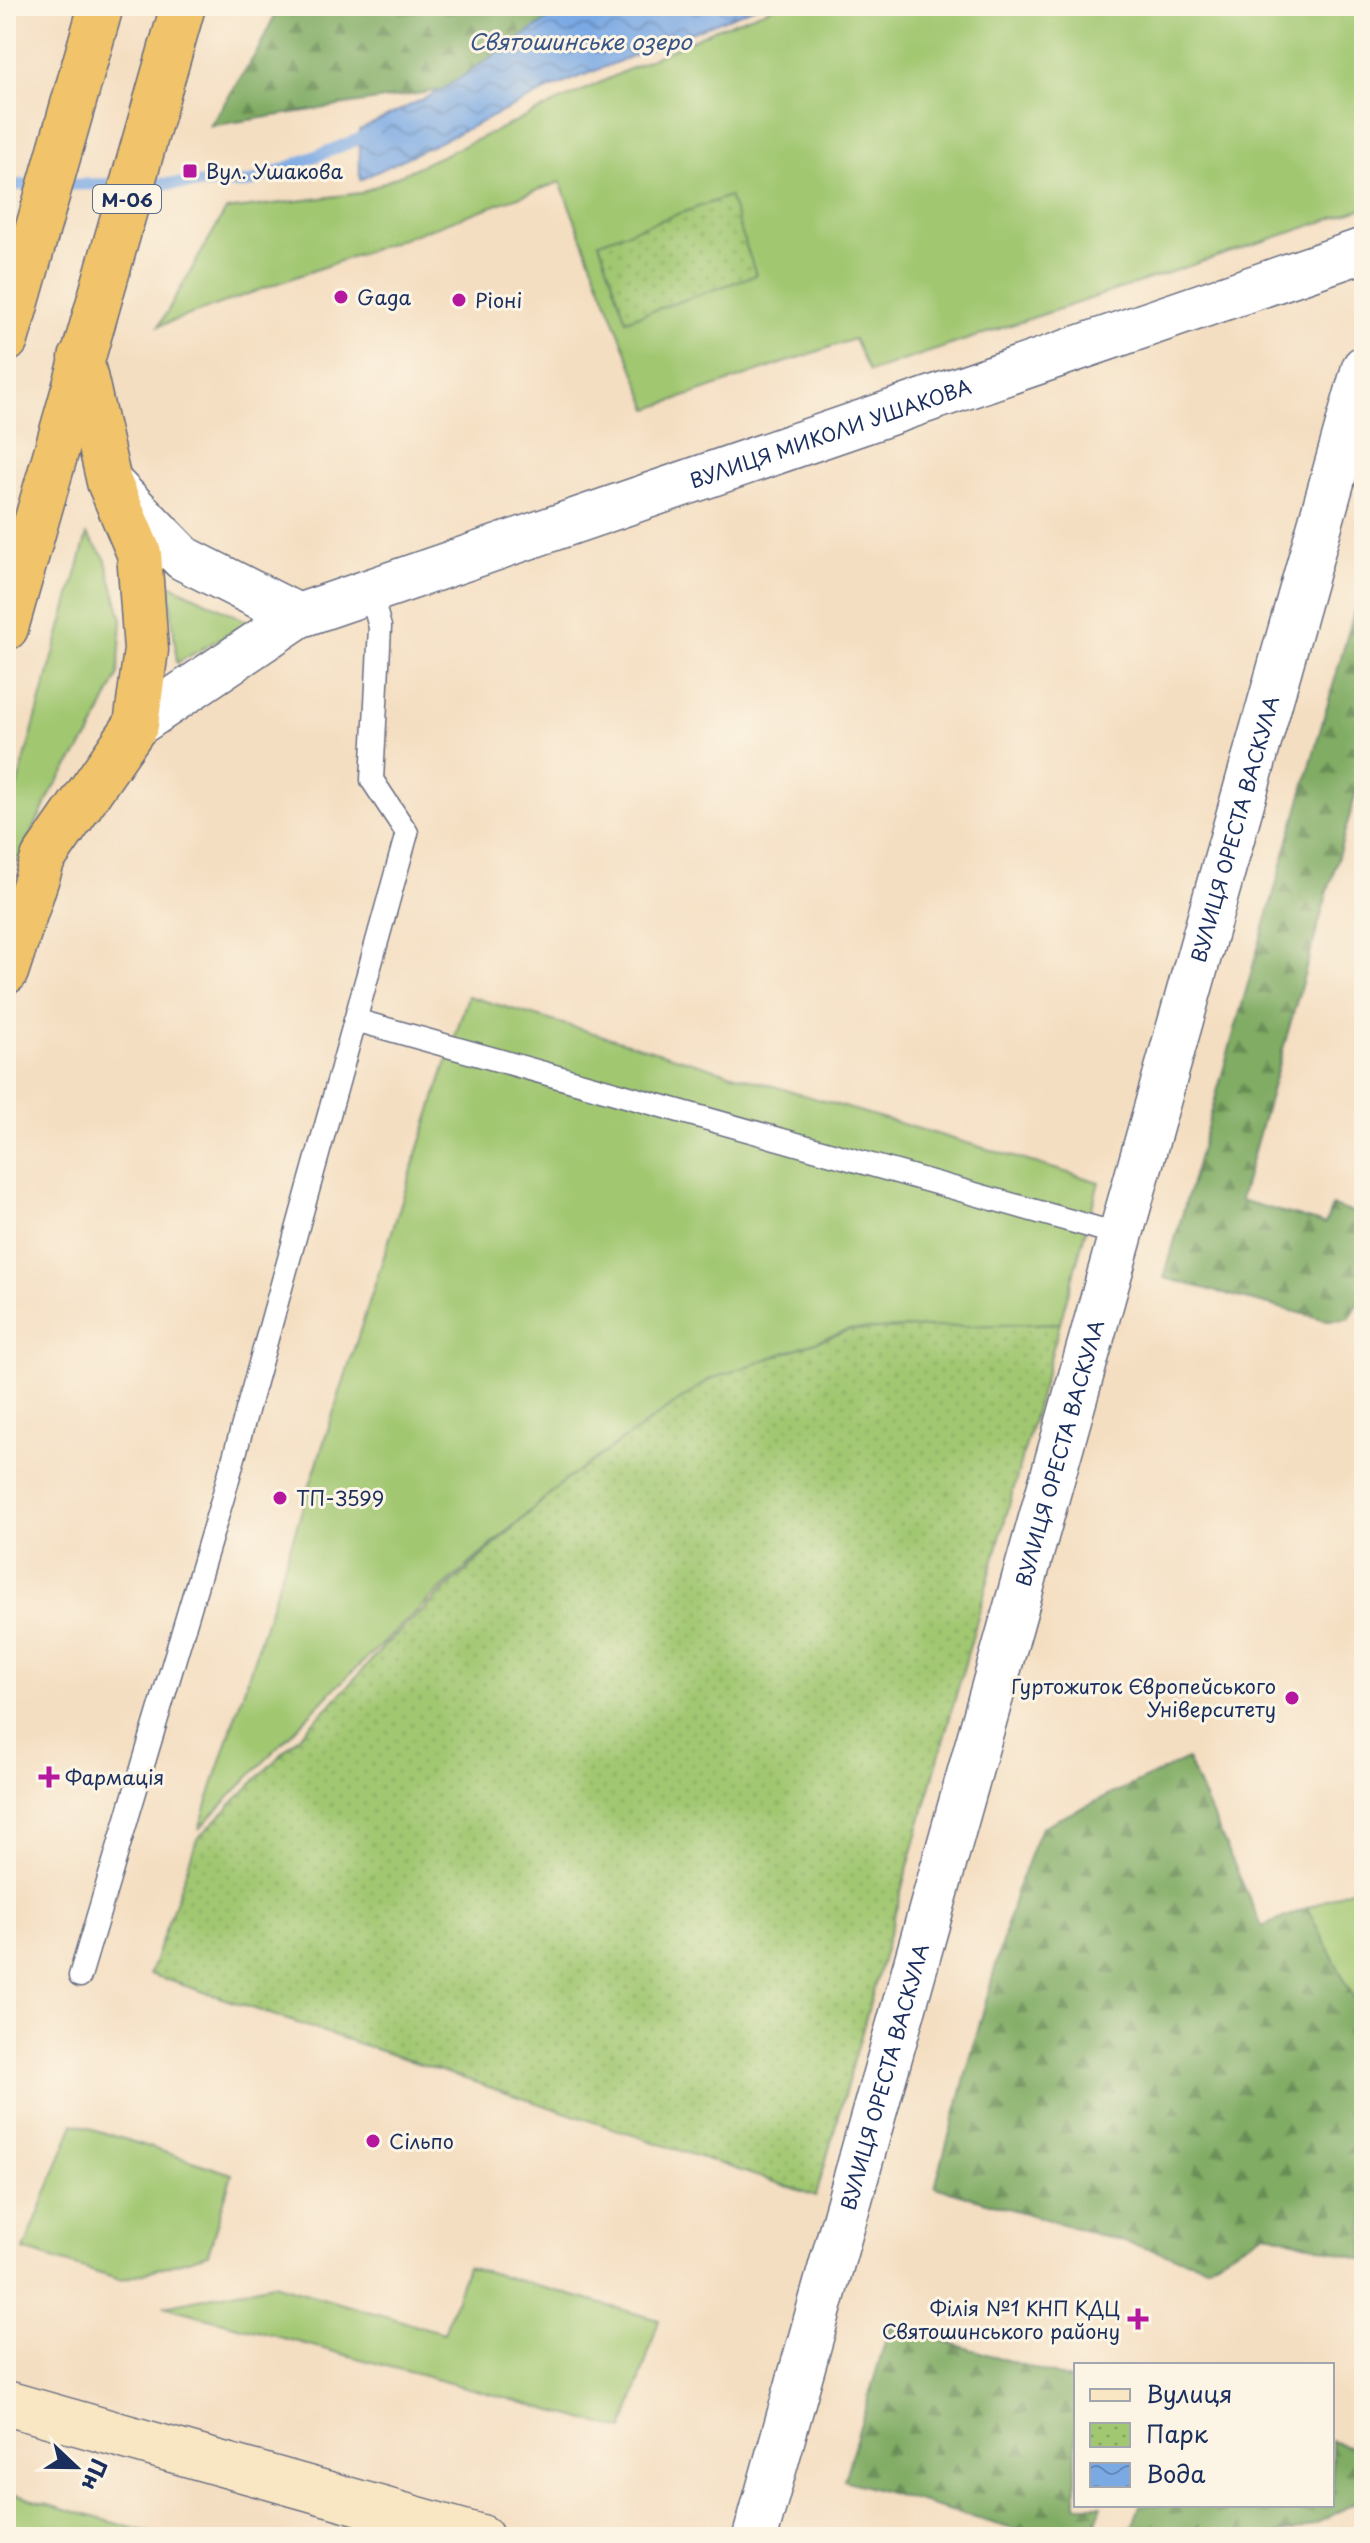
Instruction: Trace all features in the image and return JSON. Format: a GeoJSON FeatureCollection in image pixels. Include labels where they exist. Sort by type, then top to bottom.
{"type":"FeatureCollection","features":[{"type":"Feature","properties":{"kind":"highway"},"geometry":{"type":"LineString","coordinates":[[6,340],[101,6]]}},
{"type":"Feature","properties":{"kind":"highway","name":"М-06"},"geometry":{"type":"LineString","coordinates":[[6,628],[183,6]]}},
{"type":"Feature","properties":{"kind":"highway"},"geometry":{"type":"LineString","coordinates":[[6,972],[43,859],[136,725],[146,650],[139,553],[109,482],[81,358]]}},
{"type":"Feature","properties":{"kind":"main road"},"geometry":{"type":"LineString","coordinates":[[6,2403],[481,2537]]}},
{"type":"Feature","properties":{"kind":"street","name":"ВУЛИЦЯ МИКОЛИ УШАКОВА"},"geometry":{"type":"LineString","coordinates":[[136,725],[298,616],[1364,250]]}},
{"type":"Feature","properties":{"kind":"street","name":"ВУЛИЦЯ ОРЕСТА ВАСКУЛА"},"geometry":{"type":"LineString","coordinates":[[755,2537],[1364,368]]}},
{"type":"Feature","properties":{"kind":"street"},"geometry":{"type":"LineString","coordinates":[[109,482],[183,558],[298,616]]}},
{"type":"Feature","properties":{"kind":"lane"},"geometry":{"type":"LineString","coordinates":[[80,1976],[218,1512],[407,833],[372,780],[380,627],[370,591]]}},
{"type":"Feature","properties":{"kind":"lane"},"geometry":{"type":"LineString","coordinates":[[355,1020],[1121,1235]]}},
{"type":"Feature","properties":{"kind":"green space"},"geometry":{"type":"Polygon","coordinates":[[[6,6],[18,6],[6,47],[6,6]]]}},
{"type":"Feature","properties":{"kind":"green space"},"geometry":{"type":"Polygon","coordinates":[[[279,6],[569,6],[442,90],[210,126],[258,50],[279,6]]]}},
{"type":"Feature","properties":{"kind":"green space"},"geometry":{"type":"Polygon","coordinates":[[[777,6],[1364,6],[1364,208],[869,372],[854,339],[649,409],[560,182],[159,326],[226,210],[361,193],[716,29],[777,6]]]}},
{"type":"Feature","properties":{"kind":"green space"},"geometry":{"type":"Polygon","coordinates":[[[729,196],[756,275],[626,320],[599,242],[729,196]]]}},
{"type":"Feature","properties":{"kind":"green space"},"geometry":{"type":"Polygon","coordinates":[[[87,535],[105,558],[122,619],[118,676],[90,735],[53,789],[15,866],[6,892],[6,826],[87,535]]]}},
{"type":"Feature","properties":{"kind":"green space"},"geometry":{"type":"Polygon","coordinates":[[[1364,577],[1364,765],[1240,1200],[1325,1224],[1332,1206],[1364,1216],[1364,1294],[1349,1319],[1327,1320],[1164,1278],[1364,577]]]}},
{"type":"Feature","properties":{"kind":"green space"},"geometry":{"type":"Polygon","coordinates":[[[169,584],[249,622],[177,663],[169,584]]]}},
{"type":"Feature","properties":{"kind":"green space"},"geometry":{"type":"Polygon","coordinates":[[[468,996],[1099,1182],[1060,1323],[849,1330],[709,1380],[563,1482],[333,1690],[199,1829],[468,996]]]}},
{"type":"Feature","properties":{"kind":"green space"},"geometry":{"type":"Polygon","coordinates":[[[1060,1323],[816,2196],[150,1974],[197,1839],[339,1696],[387,1643],[563,1482],[709,1380],[849,1330],[1060,1323]]]}},
{"type":"Feature","properties":{"kind":"green space"},"geometry":{"type":"Polygon","coordinates":[[[1187,1759],[1262,1927],[1307,1908],[1364,2017],[1364,2260],[1266,2232],[1207,2266],[935,2187],[1017,1888],[1041,1827],[1187,1759]]]}},
{"type":"Feature","properties":{"kind":"green space"},"geometry":{"type":"Polygon","coordinates":[[[1364,1884],[1364,2017],[1363,2017],[1307,1908],[1364,1884]]]}},
{"type":"Feature","properties":{"kind":"green space"},"geometry":{"type":"Polygon","coordinates":[[[74,2123],[232,2174],[208,2254],[120,2280],[24,2250],[74,2123]]]}},
{"type":"Feature","properties":{"kind":"green space"},"geometry":{"type":"Polygon","coordinates":[[[467,2266],[659,2320],[624,2430],[164,2306],[273,2284],[444,2333],[467,2266]]]}},
{"type":"Feature","properties":{"kind":"green space"},"geometry":{"type":"Polygon","coordinates":[[[890,2325],[1074,2380],[1074,2507],[1101,2507],[1091,2537],[1041,2537],[844,2480],[890,2325]]]}},
{"type":"Feature","properties":{"kind":"green space"},"geometry":{"type":"Polygon","coordinates":[[[1334,2442],[1364,2451],[1364,2497],[1304,2528],[1263,2536],[1218,2538],[1132,2528],[1139,2507],[1334,2507],[1334,2442]]]}},
{"type":"Feature","properties":{"kind":"green space"},"geometry":{"type":"Polygon","coordinates":[[[6,2492],[165,2537],[6,2537],[6,2492]]]}},
{"type":"Feature","properties":{"kind":"water","name":"Святошинське озеро"},"geometry":{"type":"Polygon","coordinates":[[[569,6],[758,6],[552,88],[360,180],[359,130],[442,90],[569,6]]]}},
{"type":"Feature","properties":{"kind":"waterway"},"geometry":{"type":"LineString","coordinates":[[141,184],[248,183],[374,133]]}},
{"type":"Feature","properties":{"kind":"waterway"},"geometry":{"type":"LineString","coordinates":[[6,185],[123,184]]}},
{"type":"Feature","properties":{"kind":"place","name":"Вул. Ушакова"},"geometry":{"type":"Point","coordinates":[190,171]}},
{"type":"Feature","properties":{"kind":"place","name":"Gaga"},"geometry":{"type":"Point","coordinates":[341,297]}},
{"type":"Feature","properties":{"kind":"place","name":"Ріоні"},"geometry":{"type":"Point","coordinates":[459,300]}},
{"type":"Feature","properties":{"kind":"place","name":"ТП-3599"},"geometry":{"type":"Point","coordinates":[280,1498]}},
{"type":"Feature","properties":{"kind":"place","name":"Гуртожиток Європейського Університету"},"geometry":{"type":"Point","coordinates":[1292,1698]}},
{"type":"Feature","properties":{"kind":"place","name":"Фармація"},"geometry":{"type":"Point","coordinates":[49,1777]}},
{"type":"Feature","properties":{"kind":"place","name":"Сільпо"},"geometry":{"type":"Point","coordinates":[373,2141]}},
{"type":"Feature","properties":{"kind":"place","name":"Філія №1 КНП КДЦ Святошинського району"},"geometry":{"type":"Point","coordinates":[1138,2319]}}]}
